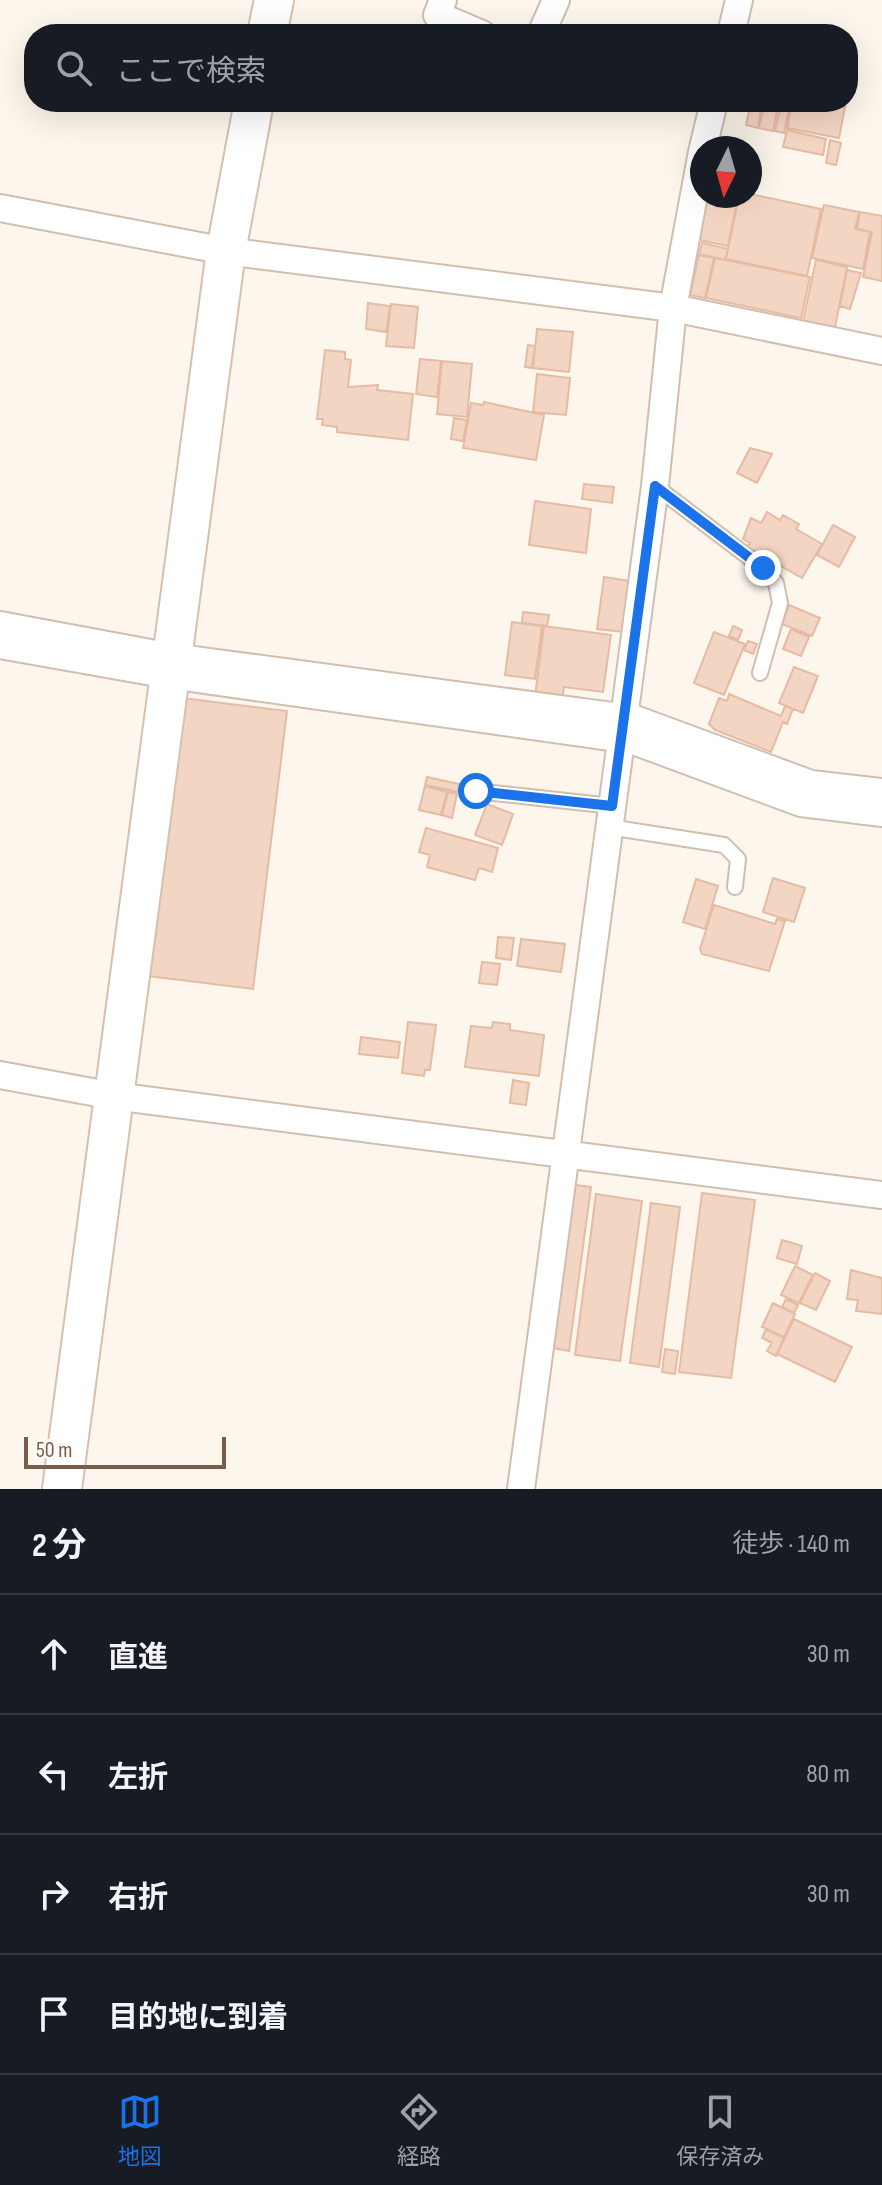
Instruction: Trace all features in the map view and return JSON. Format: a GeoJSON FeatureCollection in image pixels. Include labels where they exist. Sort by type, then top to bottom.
{"type":"FeatureCollection","features":[{"type":"Feature","properties":{"kind":"street"},"geometry":{"type":"LineString","coordinates":[[269,24],[274,0]]}},
{"type":"Feature","properties":{"kind":"street"},"geometry":{"type":"LineString","coordinates":[[443,0],[437,15],[458,24]]}},
{"type":"Feature","properties":{"kind":"street"},"geometry":{"type":"LineString","coordinates":[[545,24],[556,0]]}},
{"type":"Feature","properties":{"kind":"street"},"geometry":{"type":"LineString","coordinates":[[733,24],[739,0]]}},
{"type":"Feature","properties":{"kind":"street"},"geometry":{"type":"LineString","coordinates":[[62,1489],[226,251],[252,112]]}},
{"type":"Feature","properties":{"kind":"street"},"geometry":{"type":"LineString","coordinates":[[706,136],[712,112]]}},
{"type":"Feature","properties":{"kind":"street"},"geometry":{"type":"LineString","coordinates":[[0,208],[226,251],[673,308],[882,351]]}},
{"type":"Feature","properties":{"kind":"street"},"geometry":{"type":"LineString","coordinates":[[521,1489],[655,486],[673,308],[691,208]]}},
{"type":"Feature","properties":{"kind":"street"},"geometry":{"type":"LineString","coordinates":[[0,625],[170,666]]}},
{"type":"Feature","properties":{"kind":"street"},"geometry":{"type":"LineString","coordinates":[[0,645],[622,728],[811,784],[882,792]]}},
{"type":"Feature","properties":{"kind":"street"},"geometry":{"type":"LineString","coordinates":[[622,728],[801,803],[882,813]]}},
{"type":"Feature","properties":{"kind":"street"},"geometry":{"type":"LineString","coordinates":[[0,1075],[114,1096],[882,1195]]}},
{"type":"Feature","properties":{"kind":"lane"},"geometry":{"type":"LineString","coordinates":[[655,486],[763,568],[776,583],[780,603],[760,673]]}},
{"type":"Feature","properties":{"kind":"lane"},"geometry":{"type":"LineString","coordinates":[[476,791],[610,816],[724,845],[738,859],[735,887]]}},
{"type":"Feature","properties":{"kind":"building"},"geometry":{"type":"Polygon","coordinates":[[[749,112],[761,112],[758,128],[746,125],[749,112]]]}},
{"type":"Feature","properties":{"kind":"building"},"geometry":{"type":"Polygon","coordinates":[[[763,112],[777,112],[773,131],[759,128],[763,112]]]}},
{"type":"Feature","properties":{"kind":"building"},"geometry":{"type":"Polygon","coordinates":[[[779,112],[789,112],[784,133],[775,131],[779,112]]]}},
{"type":"Feature","properties":{"kind":"building"},"geometry":{"type":"Polygon","coordinates":[[[790,112],[844,112],[839,138],[787,128],[790,112]]]}},
{"type":"Feature","properties":{"kind":"building"},"geometry":{"type":"Polygon","coordinates":[[[787,130],[826,139],[823,155],[783,147],[787,130]]]}},
{"type":"Feature","properties":{"kind":"building"},"geometry":{"type":"Polygon","coordinates":[[[830,140],[841,143],[836,165],[826,163],[830,140]]]}},
{"type":"Feature","properties":{"kind":"building"},"geometry":{"type":"Polygon","coordinates":[[[762,197],[821,209],[807,276],[726,259],[737,208],[762,208],[762,197]]]}},
{"type":"Feature","properties":{"kind":"building"},"geometry":{"type":"Polygon","coordinates":[[[824,205],[859,212],[855,229],[870,232],[863,269],[812,258],[824,205]]]}},
{"type":"Feature","properties":{"kind":"building"},"geometry":{"type":"Polygon","coordinates":[[[700,208],[736,208],[728,246],[694,239],[700,208]]]}},
{"type":"Feature","properties":{"kind":"building"},"geometry":{"type":"Polygon","coordinates":[[[860,212],[882,216],[882,281],[863,277],[872,232],[857,229],[860,212]]]}},
{"type":"Feature","properties":{"kind":"building"},"geometry":{"type":"Polygon","coordinates":[[[702,243],[728,249],[725,260],[699,254],[702,243]]]}},
{"type":"Feature","properties":{"kind":"building"},"geometry":{"type":"Polygon","coordinates":[[[699,255],[714,258],[705,298],[690,295],[699,255]]]}},
{"type":"Feature","properties":{"kind":"building"},"geometry":{"type":"Polygon","coordinates":[[[715,258],[810,277],[801,318],[706,298],[715,258]]]}},
{"type":"Feature","properties":{"kind":"building"},"geometry":{"type":"Polygon","coordinates":[[[816,260],[847,267],[835,327],[803,321],[816,260]]]}},
{"type":"Feature","properties":{"kind":"building"},"geometry":{"type":"Polygon","coordinates":[[[847,270],[861,273],[850,309],[840,306],[847,270]]]}},
{"type":"Feature","properties":{"kind":"building"},"geometry":{"type":"Polygon","coordinates":[[[368,303],[390,306],[386,332],[366,329],[368,303]]]}},
{"type":"Feature","properties":{"kind":"building"},"geometry":{"type":"Polygon","coordinates":[[[391,304],[418,307],[414,348],[386,346],[391,304]]]}},
{"type":"Feature","properties":{"kind":"building"},"geometry":{"type":"Polygon","coordinates":[[[537,329],[573,332],[569,372],[533,368],[537,329]]]}},
{"type":"Feature","properties":{"kind":"building"},"geometry":{"type":"Polygon","coordinates":[[[528,345],[535,346],[532,368],[525,367],[528,345]]]}},
{"type":"Feature","properties":{"kind":"building"},"geometry":{"type":"Polygon","coordinates":[[[325,350],[345,352],[345,359],[351,360],[348,387],[378,385],[377,390],[413,394],[408,440],[337,432],[337,427],[322,425],[323,419],[317,419],[325,350]]]}},
{"type":"Feature","properties":{"kind":"building"},"geometry":{"type":"Polygon","coordinates":[[[420,359],[441,361],[437,397],[416,394],[420,359]]]}},
{"type":"Feature","properties":{"kind":"building"},"geometry":{"type":"Polygon","coordinates":[[[442,361],[472,364],[467,417],[437,414],[442,361]]]}},
{"type":"Feature","properties":{"kind":"building"},"geometry":{"type":"Polygon","coordinates":[[[537,374],[570,378],[566,415],[533,412],[537,374]]]}},
{"type":"Feature","properties":{"kind":"building"},"geometry":{"type":"Polygon","coordinates":[[[484,402],[544,415],[536,460],[463,448],[471,403],[483,405],[484,402]]]}},
{"type":"Feature","properties":{"kind":"building"},"geometry":{"type":"Polygon","coordinates":[[[454,418],[467,420],[463,441],[451,439],[454,418]]]}},
{"type":"Feature","properties":{"kind":"building"},"geometry":{"type":"Polygon","coordinates":[[[750,448],[772,454],[757,483],[737,473],[750,448]]]}},
{"type":"Feature","properties":{"kind":"building"},"geometry":{"type":"Polygon","coordinates":[[[584,484],[614,487],[612,503],[582,499],[584,484]]]}},
{"type":"Feature","properties":{"kind":"building"},"geometry":{"type":"Polygon","coordinates":[[[535,501],[591,509],[586,553],[529,545],[535,501]]]}},
{"type":"Feature","properties":{"kind":"building"},"geometry":{"type":"Polygon","coordinates":[[[767,512],[780,520],[783,515],[799,524],[796,529],[822,544],[802,578],[747,547],[750,543],[743,539],[751,518],[761,523],[767,512]]]}},
{"type":"Feature","properties":{"kind":"building"},"geometry":{"type":"Polygon","coordinates":[[[833,525],[855,537],[839,567],[817,555],[833,525]]]}},
{"type":"Feature","properties":{"kind":"building"},"geometry":{"type":"Polygon","coordinates":[[[604,577],[631,581],[624,632],[597,629],[604,577]]]}},
{"type":"Feature","properties":{"kind":"building"},"geometry":{"type":"Polygon","coordinates":[[[789,605],[820,618],[812,636],[782,624],[789,605]]]}},
{"type":"Feature","properties":{"kind":"building"},"geometry":{"type":"Polygon","coordinates":[[[523,612],[549,615],[547,626],[522,623],[523,612]]]}},
{"type":"Feature","properties":{"kind":"building"},"geometry":{"type":"Polygon","coordinates":[[[512,622],[542,626],[535,679],[505,675],[512,622]]]}},
{"type":"Feature","properties":{"kind":"building"},"geometry":{"type":"Polygon","coordinates":[[[544,626],[611,635],[603,692],[564,687],[562,700],[535,696],[544,626]]]}},
{"type":"Feature","properties":{"kind":"building"},"geometry":{"type":"Polygon","coordinates":[[[733,626],[742,630],[738,640],[729,636],[733,626]]]}},
{"type":"Feature","properties":{"kind":"building"},"geometry":{"type":"Polygon","coordinates":[[[791,629],[809,637],[801,656],[783,649],[791,629]]]}},
{"type":"Feature","properties":{"kind":"building"},"geometry":{"type":"Polygon","coordinates":[[[714,632],[745,644],[724,695],[694,683],[714,632]]]}},
{"type":"Feature","properties":{"kind":"building"},"geometry":{"type":"Polygon","coordinates":[[[748,641],[757,644],[753,654],[744,650],[748,641]]]}},
{"type":"Feature","properties":{"kind":"building"},"geometry":{"type":"Polygon","coordinates":[[[794,667],[818,676],[803,713],[779,703],[794,667]]]}},
{"type":"Feature","properties":{"kind":"building"},"geometry":{"type":"Polygon","coordinates":[[[729,694],[781,716],[785,706],[793,709],[787,724],[783,722],[771,752],[715,730],[709,724],[719,698],[727,701],[729,694]]]}},
{"type":"Feature","properties":{"kind":"building"},"geometry":{"type":"Polygon","coordinates":[[[182,698],[287,711],[253,989],[147,976],[182,698]]]}},
{"type":"Feature","properties":{"kind":"building"},"geometry":{"type":"Polygon","coordinates":[[[427,777],[459,784],[458,792],[425,785],[427,777]]]}},
{"type":"Feature","properties":{"kind":"building"},"geometry":{"type":"Polygon","coordinates":[[[425,786],[447,792],[441,815],[419,810],[425,786]]]}},
{"type":"Feature","properties":{"kind":"building"},"geometry":{"type":"Polygon","coordinates":[[[448,792],[457,794],[452,818],[442,815],[448,792]]]}},
{"type":"Feature","properties":{"kind":"building"},"geometry":{"type":"Polygon","coordinates":[[[487,804],[513,814],[502,845],[475,835],[487,804]]]}},
{"type":"Feature","properties":{"kind":"building"},"geometry":{"type":"Polygon","coordinates":[[[426,828],[498,848],[492,872],[479,868],[475,880],[427,867],[430,855],[419,852],[426,828]]]}},
{"type":"Feature","properties":{"kind":"building"},"geometry":{"type":"Polygon","coordinates":[[[773,878],[805,888],[794,922],[763,912],[773,878]]]}},
{"type":"Feature","properties":{"kind":"building"},"geometry":{"type":"Polygon","coordinates":[[[696,879],[718,886],[705,929],[683,922],[696,879]]]}},
{"type":"Feature","properties":{"kind":"building"},"geometry":{"type":"Polygon","coordinates":[[[714,905],[775,924],[777,919],[785,921],[769,971],[702,954],[700,949],[714,905]]]}},
{"type":"Feature","properties":{"kind":"building"},"geometry":{"type":"Polygon","coordinates":[[[498,937],[514,938],[511,960],[496,958],[498,937]]]}},
{"type":"Feature","properties":{"kind":"building"},"geometry":{"type":"Polygon","coordinates":[[[521,939],[565,944],[561,972],[517,966],[521,939]]]}},
{"type":"Feature","properties":{"kind":"building"},"geometry":{"type":"Polygon","coordinates":[[[482,962],[500,964],[497,985],[479,983],[482,962]]]}},
{"type":"Feature","properties":{"kind":"building"},"geometry":{"type":"Polygon","coordinates":[[[408,1022],[436,1025],[430,1070],[425,1070],[424,1076],[402,1073],[408,1022]]]}},
{"type":"Feature","properties":{"kind":"building"},"geometry":{"type":"Polygon","coordinates":[[[493,1022],[510,1024],[510,1030],[544,1035],[539,1076],[465,1067],[471,1026],[492,1028],[493,1022]]]}},
{"type":"Feature","properties":{"kind":"building"},"geometry":{"type":"Polygon","coordinates":[[[361,1037],[400,1042],[398,1058],[359,1054],[361,1037]]]}},
{"type":"Feature","properties":{"kind":"building"},"geometry":{"type":"Polygon","coordinates":[[[513,1080],[529,1083],[526,1105],[510,1103],[513,1080]]]}},
{"type":"Feature","properties":{"kind":"building"},"geometry":{"type":"Polygon","coordinates":[[[570,1184],[591,1187],[569,1351],[548,1347],[570,1184]]]}},
{"type":"Feature","properties":{"kind":"building"},"geometry":{"type":"Polygon","coordinates":[[[702,1193],[755,1200],[731,1378],[679,1372],[702,1193]]]}},
{"type":"Feature","properties":{"kind":"building"},"geometry":{"type":"Polygon","coordinates":[[[596,1194],[642,1201],[620,1361],[575,1355],[596,1194]]]}},
{"type":"Feature","properties":{"kind":"building"},"geometry":{"type":"Polygon","coordinates":[[[651,1203],[680,1207],[659,1367],[630,1363],[651,1203]]]}},
{"type":"Feature","properties":{"kind":"building"},"geometry":{"type":"Polygon","coordinates":[[[782,1240],[802,1246],[797,1264],[777,1258],[782,1240]]]}},
{"type":"Feature","properties":{"kind":"building"},"geometry":{"type":"Polygon","coordinates":[[[795,1266],[813,1275],[799,1303],[781,1295],[795,1266]]]}},
{"type":"Feature","properties":{"kind":"building"},"geometry":{"type":"Polygon","coordinates":[[[851,1270],[882,1278],[882,1314],[856,1311],[858,1300],[847,1299],[851,1270]]]}},
{"type":"Feature","properties":{"kind":"building"},"geometry":{"type":"Polygon","coordinates":[[[815,1273],[830,1281],[816,1310],[800,1303],[815,1273]]]}},
{"type":"Feature","properties":{"kind":"building"},"geometry":{"type":"Polygon","coordinates":[[[786,1299],[798,1305],[794,1313],[782,1307],[786,1299]]]}},
{"type":"Feature","properties":{"kind":"building"},"geometry":{"type":"Polygon","coordinates":[[[773,1303],[795,1314],[784,1337],[762,1327],[773,1303]]]}},
{"type":"Feature","properties":{"kind":"building"},"geometry":{"type":"Polygon","coordinates":[[[794,1319],[852,1347],[835,1382],[777,1354],[794,1319]]]}},
{"type":"Feature","properties":{"kind":"building"},"geometry":{"type":"Polygon","coordinates":[[[766,1329],[784,1338],[776,1356],[767,1351],[772,1343],[762,1338],[766,1329]]]}},
{"type":"Feature","properties":{"kind":"building"},"geometry":{"type":"Polygon","coordinates":[[[665,1349],[678,1351],[675,1374],[662,1372],[665,1349]]]}},
{"type":"Feature","properties":{"kind":"route"},"geometry":{"type":"LineString","coordinates":[[476,791],[612,806],[655,486],[763,568]]}}]}
